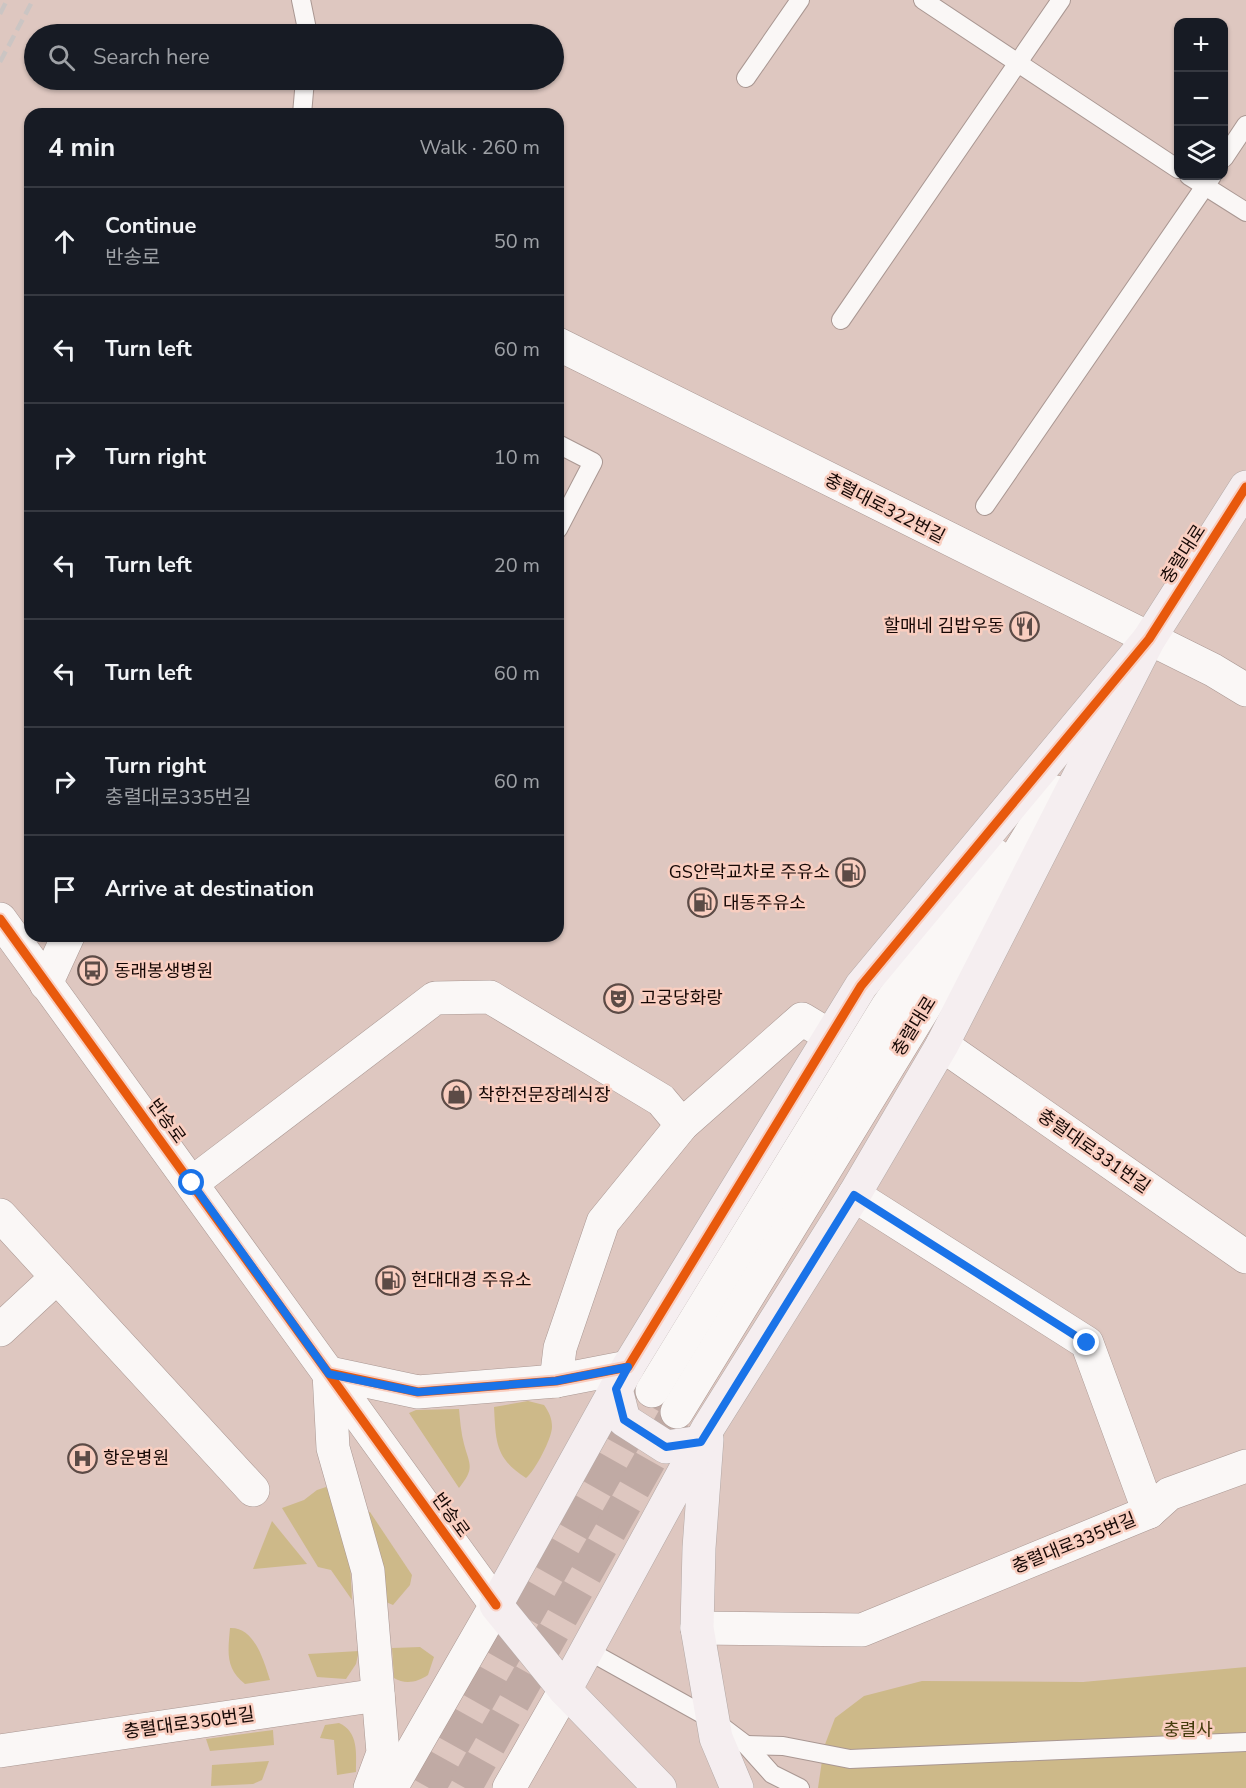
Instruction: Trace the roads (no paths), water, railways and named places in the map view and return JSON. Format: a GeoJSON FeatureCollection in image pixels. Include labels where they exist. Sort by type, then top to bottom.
{"type":"FeatureCollection","features":[{"type":"Feature","properties":{"kind":"main road","name":"충렬대로"},"geometry":{"type":"LineString","coordinates":[[1149,639],[1246,487]]}},
{"type":"Feature","properties":{"kind":"main road"},"geometry":{"type":"LineString","coordinates":[[496,1605],[622,1378],[861,986],[1149,639]]}},
{"type":"Feature","properties":{"kind":"main road"},"geometry":{"type":"LineString","coordinates":[[565,1690],[704,1435],[854,1195],[942,1045],[1149,639]]}},
{"type":"Feature","properties":{"kind":"main road"},"geometry":{"type":"LineString","coordinates":[[622,1378],[624,1420],[666,1447],[704,1435]]}},
{"type":"Feature","properties":{"kind":"main road"},"geometry":{"type":"LineString","coordinates":[[704,1435],[697,1628],[716,1738],[737,1788]]}},
{"type":"Feature","properties":{"kind":"main road","name":"반송로"},"geometry":{"type":"LineString","coordinates":[[496,1605],[565,1690],[660,1788]]}},
{"type":"Feature","properties":{"kind":"street","name":"충렬대로322번길"},"geometry":{"type":"LineString","coordinates":[[564,347],[1213,670],[1246,690]]}},
{"type":"Feature","properties":{"kind":"street","name":"충렬대로"},"geometry":{"type":"LineString","coordinates":[[652,1391],[887,1007],[1149,639]]}},
{"type":"Feature","properties":{"kind":"street","name":"충렬대로"},"geometry":{"type":"LineString","coordinates":[[676,1412],[1149,639]]}},
{"type":"Feature","properties":{"kind":"street","name":"반송로"},"geometry":{"type":"LineString","coordinates":[[0,919],[496,1605]]}},
{"type":"Feature","properties":{"kind":"street"},"geometry":{"type":"LineString","coordinates":[[46,984],[65,942]]}},
{"type":"Feature","properties":{"kind":"street"},"geometry":{"type":"LineString","coordinates":[[192,1183],[435,998],[489,997],[661,1100],[682,1125]]}},
{"type":"Feature","properties":{"kind":"street"},"geometry":{"type":"LineString","coordinates":[[556,1381],[560,1348],[603,1222],[682,1125],[802,1019],[830,1036]]}},
{"type":"Feature","properties":{"kind":"street","name":"충렬대로331번길"},"geometry":{"type":"LineString","coordinates":[[942,1045],[1246,1257]]}},
{"type":"Feature","properties":{"kind":"street","name":"충렬대로335번길"},"geometry":{"type":"LineString","coordinates":[[697,1628],[862,1630],[1149,1512],[1087,1343],[854,1195]]}},
{"type":"Feature","properties":{"kind":"street"},"geometry":{"type":"LineString","coordinates":[[0,1215],[253,1490]]}},
{"type":"Feature","properties":{"kind":"street"},"geometry":{"type":"LineString","coordinates":[[0,1330],[57,1277]]}},
{"type":"Feature","properties":{"kind":"street"},"geometry":{"type":"LineString","coordinates":[[370,1788],[382,1753],[368,1571],[333,1448],[329,1374],[418,1392],[622,1378]]}},
{"type":"Feature","properties":{"kind":"street"},"geometry":{"type":"LineString","coordinates":[[1149,1512],[1169,1494],[1246,1467]]}},
{"type":"Feature","properties":{"kind":"street"},"geometry":{"type":"LineString","coordinates":[[392,1788],[496,1605]]}},
{"type":"Feature","properties":{"kind":"street"},"geometry":{"type":"LineString","coordinates":[[509,1788],[565,1690]]}},
{"type":"Feature","properties":{"kind":"street","name":"충렬대로350번길"},"geometry":{"type":"LineString","coordinates":[[0,1751],[378,1695]]}},
{"type":"Feature","properties":{"kind":"lane"},"geometry":{"type":"LineString","coordinates":[[301,0],[306,24]]}},
{"type":"Feature","properties":{"kind":"lane"},"geometry":{"type":"LineString","coordinates":[[746,78],[800,0]]}},
{"type":"Feature","properties":{"kind":"lane"},"geometry":{"type":"LineString","coordinates":[[923,0],[1174,166]]}},
{"type":"Feature","properties":{"kind":"lane"},"geometry":{"type":"LineString","coordinates":[[841,320],[1061,0]]}},
{"type":"Feature","properties":{"kind":"lane"},"geometry":{"type":"LineString","coordinates":[[303,108],[304,90]]}},
{"type":"Feature","properties":{"kind":"lane"},"geometry":{"type":"LineString","coordinates":[[1228,152],[1246,126]]}},
{"type":"Feature","properties":{"kind":"lane"},"geometry":{"type":"LineString","coordinates":[[985,506],[1208,181],[1246,212]]}},
{"type":"Feature","properties":{"kind":"lane"},"geometry":{"type":"LineString","coordinates":[[564,447],[592,462],[564,517]]}},
{"type":"Feature","properties":{"kind":"lane"},"geometry":{"type":"LineString","coordinates":[[587,1650],[713,1720],[746,1745],[772,1774],[800,1788]]}},
{"type":"Feature","properties":{"kind":"lane"},"geometry":{"type":"LineString","coordinates":[[746,1745],[783,1746],[850,1759],[1246,1742]]}},
{"type":"Feature","properties":{"kind":"tunnel"},"geometry":{"type":"LineString","coordinates":[[429,1788],[652,1391]]}},
{"type":"Feature","properties":{"kind":"tunnel"},"geometry":{"type":"LineString","coordinates":[[465,1788],[677,1412]]}},
{"type":"Feature","properties":{"kind":"railway"},"geometry":{"type":"LineString","coordinates":[[0,14],[7,0]]}},
{"type":"Feature","properties":{"kind":"railway"},"geometry":{"type":"LineString","coordinates":[[0,62],[33,0]]}},
{"type":"Feature","properties":{"kind":"place","name":"할매네 김밥우동"},"geometry":{"type":"Point","coordinates":[1025,626]}},
{"type":"Feature","properties":{"kind":"place","name":"GS안락교차로 주유소"},"geometry":{"type":"Point","coordinates":[851,872]}},
{"type":"Feature","properties":{"kind":"place","name":"대동주유소"},"geometry":{"type":"Point","coordinates":[702,903]}},
{"type":"Feature","properties":{"kind":"place","name":"동래봉생병원"},"geometry":{"type":"Point","coordinates":[93,971]}},
{"type":"Feature","properties":{"kind":"place","name":"고궁당화랑"},"geometry":{"type":"Point","coordinates":[619,998]}},
{"type":"Feature","properties":{"kind":"place","name":"착한전문장례식장"},"geometry":{"type":"Point","coordinates":[457,1095]}},
{"type":"Feature","properties":{"kind":"place","name":"현대대경 주유소"},"geometry":{"type":"Point","coordinates":[390,1280]}},
{"type":"Feature","properties":{"kind":"place","name":"항운병원"},"geometry":{"type":"Point","coordinates":[82,1458]}},
{"type":"Feature","properties":{"kind":"park label","name":"충렬사"},"geometry":{"type":"Point","coordinates":[1188,1730]}}]}
